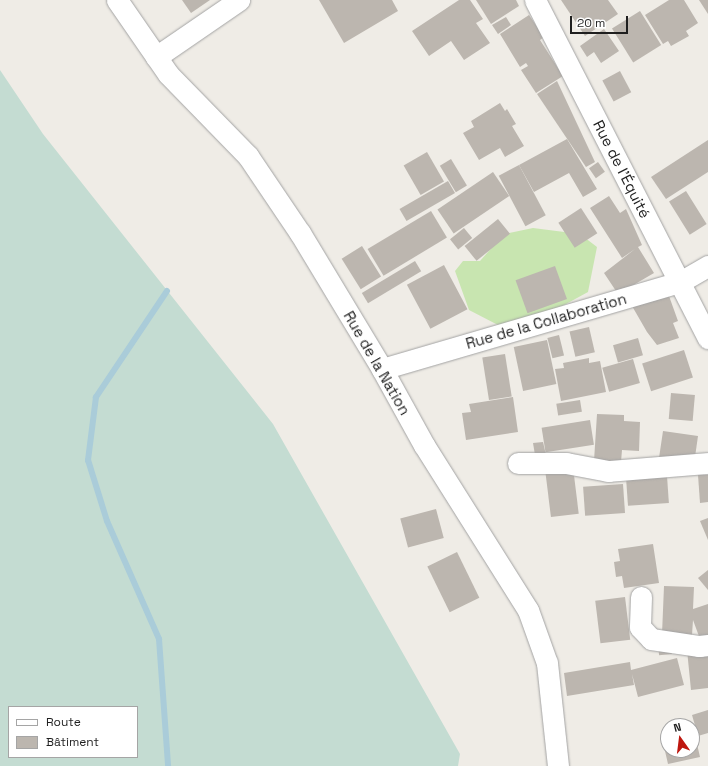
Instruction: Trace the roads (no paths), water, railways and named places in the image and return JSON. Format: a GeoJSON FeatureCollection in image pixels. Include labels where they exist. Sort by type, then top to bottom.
{"type":"FeatureCollection","features":[{"type":"Feature","properties":{"kind":"street","name":"Rue de la Nation"},"geometry":{"type":"LineString","coordinates":[[117,0],[168,74],[248,156],[300,233],[382,369],[424,445],[528,610],[547,663],[558,766]]}},
{"type":"Feature","properties":{"kind":"street"},"geometry":{"type":"LineString","coordinates":[[156,57],[239,0]]}},
{"type":"Feature","properties":{"kind":"street","name":"Rue de l'Équité"},"geometry":{"type":"LineString","coordinates":[[535,0],[708,338]]}},
{"type":"Feature","properties":{"kind":"street","name":"Rue de la Collaboration"},"geometry":{"type":"LineString","coordinates":[[382,369],[680,282],[708,266]]}},
{"type":"Feature","properties":{"kind":"street"},"geometry":{"type":"LineString","coordinates":[[518,463],[566,463],[608,470],[708,463]]}},
{"type":"Feature","properties":{"kind":"street"},"geometry":{"type":"LineString","coordinates":[[641,597],[640,627],[650,639],[699,646],[708,645]]}},
{"type":"Feature","properties":{"kind":"waterway"},"geometry":{"type":"LineString","coordinates":[[167,291],[96,397],[88,460],[107,521],[159,639],[168,766]]}}]}
